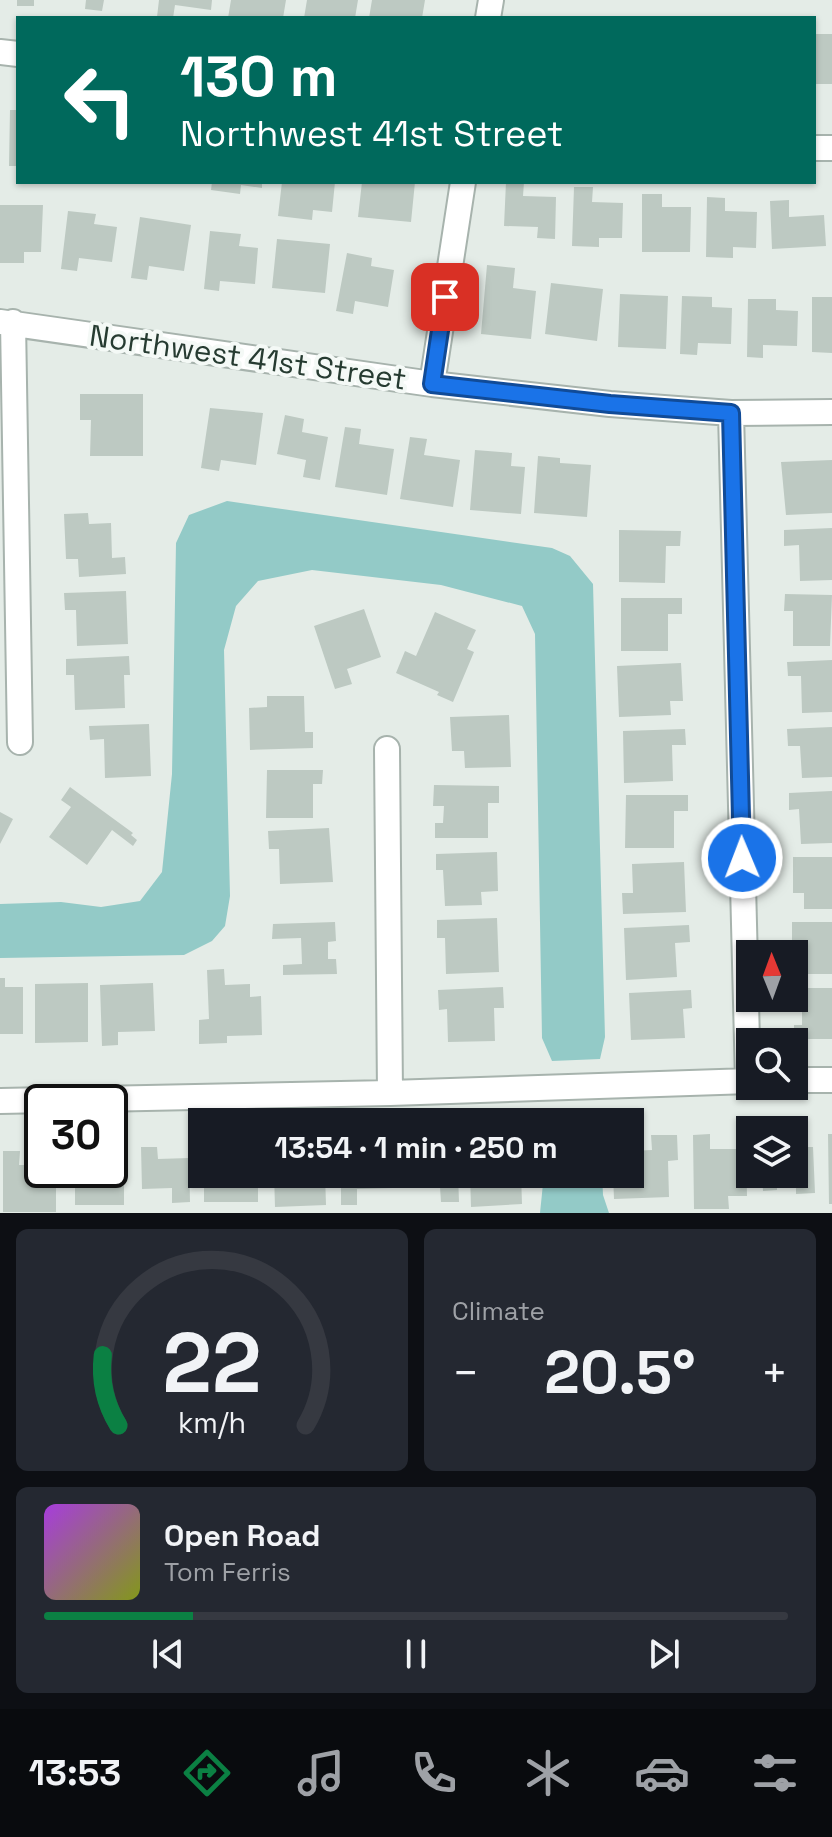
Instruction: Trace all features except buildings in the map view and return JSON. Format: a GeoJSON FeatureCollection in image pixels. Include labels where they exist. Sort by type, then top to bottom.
{"type":"FeatureCollection","features":[{"type":"Feature","properties":{"kind":"street"},"geometry":{"type":"LineString","coordinates":[[432,384],[463,184]]}},
{"type":"Feature","properties":{"kind":"street"},"geometry":{"type":"LineString","coordinates":[[6,322],[20,742]]}},
{"type":"Feature","properties":{"kind":"street","name":"Northwest 41st Street"},"geometry":{"type":"LineString","coordinates":[[6,322],[432,384],[610,404],[731,413],[832,412]]}},
{"type":"Feature","properties":{"kind":"street"},"geometry":{"type":"LineString","coordinates":[[731,413],[748,1028]]}},
{"type":"Feature","properties":{"kind":"street"},"geometry":{"type":"LineString","coordinates":[[387,749],[390,1093]]}},
{"type":"Feature","properties":{"kind":"street"},"geometry":{"type":"LineString","coordinates":[[808,1080],[832,1080]]}},
{"type":"Feature","properties":{"kind":"street"},"geometry":{"type":"LineString","coordinates":[[0,1101],[736,1081]]}},
{"type":"Feature","properties":{"kind":"water"},"geometry":{"type":"Polygon","coordinates":[[[227,501],[552,548],[570,556],[593,584],[605,1037],[600,1059],[552,1061],[542,1038],[535,634],[522,606],[441,585],[312,570],[258,581],[236,606],[224,650],[230,896],[225,926],[212,941],[184,955],[0,958],[0,904],[61,902],[101,907],[140,901],[162,872],[172,774],[176,543],[189,515],[227,501]]]}},
{"type":"Feature","properties":{"kind":"water"},"geometry":{"type":"Polygon","coordinates":[[[543,1188],[603,1188],[609,1213],[540,1213],[543,1188]]]}},
{"type":"Feature","properties":{"kind":"route"},"geometry":{"type":"LineString","coordinates":[[445,297],[432,384],[610,404],[731,413],[742,858]]}}]}
